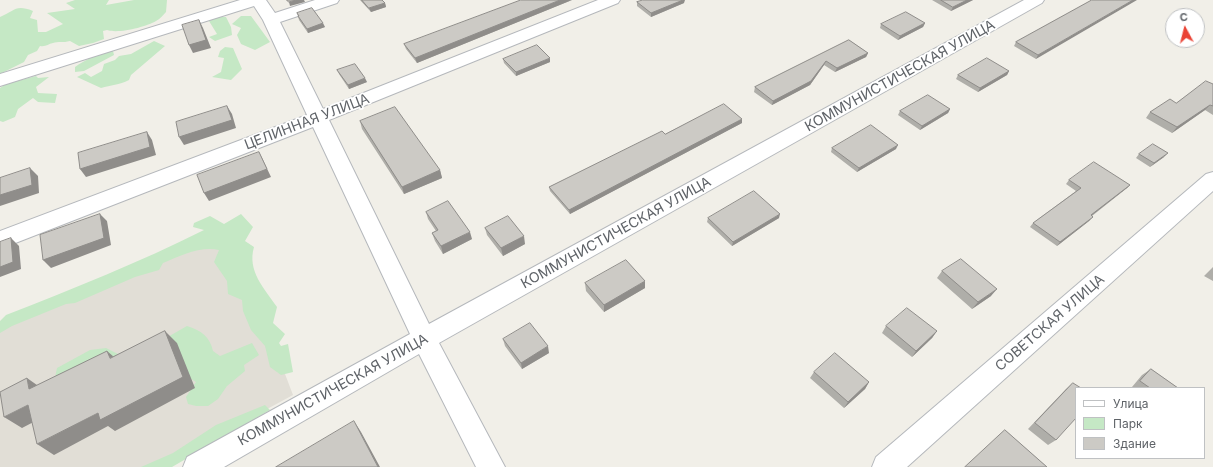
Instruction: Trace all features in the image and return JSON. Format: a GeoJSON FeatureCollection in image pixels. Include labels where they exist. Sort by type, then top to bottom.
{"type":"FeatureCollection","features":[{"type":"Feature","properties":{"kind":"street"},"geometry":{"type":"LineString","coordinates":[[0,80],[257,0],[271,20],[424,339],[491,467]]}},
{"type":"Feature","properties":{"kind":"street"},"geometry":{"type":"LineString","coordinates":[[271,20],[331,0]]}},
{"type":"Feature","properties":{"kind":"street","name":"ЦЕЛИННАЯ УЛИЦА"},"geometry":{"type":"LineString","coordinates":[[0,240],[317,118],[612,0]]}},
{"type":"Feature","properties":{"kind":"street","name":"КОММУНИСТИЧЕСКАЯ УЛИЦА"},"geometry":{"type":"LineString","coordinates":[[197,467],[424,339],[1036,0]]}},
{"type":"Feature","properties":{"kind":"street","name":"СОВЕТСКАЯ УЛИЦА"},"geometry":{"type":"LineString","coordinates":[[886,467],[1213,179]]}},
{"type":"Feature","properties":{"kind":"shaded area"},"geometry":{"type":"Polygon","coordinates":[[[213,234],[247,274],[293,395],[160,467],[0,467],[0,325],[213,234]]]}},
{"type":"Feature","properties":{"kind":"green space"},"geometry":{"type":"Polygon","coordinates":[[[75,0],[109,0],[106,5],[134,0],[167,0],[166,12],[159,19],[151,23],[139,28],[118,31],[103,31],[104,39],[79,46],[70,41],[55,42],[45,46],[40,46],[37,51],[28,55],[24,62],[0,74],[0,17],[15,9],[27,9],[33,11],[30,18],[37,20],[38,32],[46,32],[63,24],[47,13],[75,9],[66,3],[75,0]]]}},
{"type":"Feature","properties":{"kind":"green space"},"geometry":{"type":"Polygon","coordinates":[[[241,16],[251,16],[270,42],[255,50],[241,44],[237,35],[241,28],[232,24],[241,16]]]}},
{"type":"Feature","properties":{"kind":"green space"},"geometry":{"type":"Polygon","coordinates":[[[218,17],[226,17],[231,27],[232,35],[215,41],[209,37],[217,34],[209,21],[218,17]]]}},
{"type":"Feature","properties":{"kind":"green space"},"geometry":{"type":"Polygon","coordinates":[[[154,41],[165,46],[131,75],[129,80],[101,88],[77,77],[85,73],[91,77],[102,71],[104,64],[115,60],[119,56],[131,54],[154,41]]]}},
{"type":"Feature","properties":{"kind":"green space"},"geometry":{"type":"Polygon","coordinates":[[[225,47],[233,48],[242,69],[231,80],[212,77],[221,72],[224,58],[218,57],[220,51],[225,47]]]}},
{"type":"Feature","properties":{"kind":"green space"},"geometry":{"type":"Polygon","coordinates":[[[113,51],[114,55],[84,71],[75,72],[75,67],[83,62],[98,55],[113,51]]]}},
{"type":"Feature","properties":{"kind":"green space"},"geometry":{"type":"Polygon","coordinates":[[[36,76],[38,78],[49,77],[36,87],[38,93],[57,94],[55,103],[38,102],[33,98],[18,109],[15,117],[3,122],[0,121],[0,88],[6,84],[36,76]]]}},
{"type":"Feature","properties":{"kind":"green space"},"geometry":{"type":"Polygon","coordinates":[[[241,214],[253,227],[245,241],[254,247],[252,256],[255,272],[262,286],[277,307],[273,323],[285,334],[279,343],[281,346],[288,344],[293,372],[281,375],[270,367],[265,346],[251,330],[243,311],[242,300],[228,294],[227,281],[214,262],[219,250],[212,249],[205,249],[183,255],[163,263],[159,270],[135,277],[75,303],[66,304],[12,326],[0,333],[0,321],[6,315],[106,275],[180,242],[204,230],[193,227],[194,223],[210,216],[224,224],[241,214]]]}},
{"type":"Feature","properties":{"kind":"green space"},"geometry":{"type":"Polygon","coordinates":[[[187,326],[201,332],[210,342],[213,351],[220,356],[252,343],[259,355],[244,365],[245,371],[227,386],[218,399],[208,406],[188,404],[186,397],[196,382],[185,375],[52,392],[57,368],[90,350],[106,348],[118,354],[143,351],[187,326]]]}},
{"type":"Feature","properties":{"kind":"green space"},"geometry":{"type":"Polygon","coordinates":[[[265,405],[270,410],[172,467],[141,467],[173,453],[216,425],[265,405]]]}},
{"type":"Feature","properties":{"kind":"building"},"geometry":{"type":"Polygon","coordinates":[[[362,0],[382,0],[385,3],[369,8],[362,0]]]}},
{"type":"Feature","properties":{"kind":"building"},"geometry":{"type":"Polygon","coordinates":[[[521,0],[560,0],[415,58],[404,44],[521,0]]]}},
{"type":"Feature","properties":{"kind":"building"},"geometry":{"type":"Polygon","coordinates":[[[643,0],[683,0],[651,13],[637,2],[643,0]]]}},
{"type":"Feature","properties":{"kind":"building"},"geometry":{"type":"Polygon","coordinates":[[[941,0],[967,0],[953,7],[941,0]]]}},
{"type":"Feature","properties":{"kind":"building"},"geometry":{"type":"Polygon","coordinates":[[[1092,0],[1133,0],[1038,55],[1016,42],[1092,0]]]}},
{"type":"Feature","properties":{"kind":"building"},"geometry":{"type":"Polygon","coordinates":[[[312,8],[323,23],[307,29],[297,13],[312,8]]]}},
{"type":"Feature","properties":{"kind":"building"},"geometry":{"type":"Polygon","coordinates":[[[906,12],[925,23],[900,36],[881,24],[906,12]]]}},
{"type":"Feature","properties":{"kind":"building"},"geometry":{"type":"Polygon","coordinates":[[[199,20],[206,40],[189,45],[182,25],[199,20]]]}},
{"type":"Feature","properties":{"kind":"building"},"geometry":{"type":"Polygon","coordinates":[[[849,40],[868,53],[837,68],[826,61],[811,81],[773,101],[755,87],[849,40]]]}},
{"type":"Feature","properties":{"kind":"building"},"geometry":{"type":"Polygon","coordinates":[[[537,45],[550,58],[516,72],[503,59],[537,45]]]}},
{"type":"Feature","properties":{"kind":"building"},"geometry":{"type":"Polygon","coordinates":[[[987,58],[1009,71],[980,88],[958,75],[987,58]]]}},
{"type":"Feature","properties":{"kind":"building"},"geometry":{"type":"Polygon","coordinates":[[[355,64],[365,78],[348,85],[337,70],[355,64]]]}},
{"type":"Feature","properties":{"kind":"building"},"geometry":{"type":"Polygon","coordinates":[[[1206,81],[1213,84],[1213,106],[1210,105],[1177,127],[1150,112],[1170,99],[1176,103],[1206,81]]]}},
{"type":"Feature","properties":{"kind":"building"},"geometry":{"type":"Polygon","coordinates":[[[928,95],[950,109],[922,126],[900,111],[928,95]]]}},
{"type":"Feature","properties":{"kind":"building"},"geometry":{"type":"Polygon","coordinates":[[[724,104],[742,119],[569,210],[549,187],[662,131],[665,134],[724,104]]]}},
{"type":"Feature","properties":{"kind":"building"},"geometry":{"type":"Polygon","coordinates":[[[227,106],[232,120],[179,137],[176,122],[227,106]]]}},
{"type":"Feature","properties":{"kind":"building"},"geometry":{"type":"Polygon","coordinates":[[[395,107],[440,170],[402,187],[360,121],[395,107]]]}},
{"type":"Feature","properties":{"kind":"building"},"geometry":{"type":"Polygon","coordinates":[[[871,125],[898,145],[859,168],[832,148],[871,125]]]}},
{"type":"Feature","properties":{"kind":"building"},"geometry":{"type":"Polygon","coordinates":[[[147,132],[150,147],[80,169],[78,153],[147,132]]]}},
{"type":"Feature","properties":{"kind":"building"},"geometry":{"type":"Polygon","coordinates":[[[1153,144],[1168,153],[1154,163],[1139,154],[1153,144]]]}},
{"type":"Feature","properties":{"kind":"building"},"geometry":{"type":"Polygon","coordinates":[[[259,152],[267,169],[204,193],[197,175],[259,152]]]}},
{"type":"Feature","properties":{"kind":"building"},"geometry":{"type":"Polygon","coordinates":[[[1094,162],[1130,185],[1091,215],[1093,217],[1060,242],[1033,223],[1081,188],[1069,180],[1094,162]]]}},
{"type":"Feature","properties":{"kind":"building"},"geometry":{"type":"Polygon","coordinates":[[[30,168],[32,185],[0,195],[0,178],[30,168]]]}},
{"type":"Feature","properties":{"kind":"building"},"geometry":{"type":"Polygon","coordinates":[[[754,191],[780,214],[733,242],[708,218],[754,191]]]}},
{"type":"Feature","properties":{"kind":"building"},"geometry":{"type":"Polygon","coordinates":[[[448,201],[470,232],[441,246],[432,233],[438,230],[426,212],[448,201]]]}},
{"type":"Feature","properties":{"kind":"building"},"geometry":{"type":"Polygon","coordinates":[[[100,214],[104,238],[43,260],[40,235],[100,214]]]}},
{"type":"Feature","properties":{"kind":"building"},"geometry":{"type":"Polygon","coordinates":[[[508,216],[524,236],[501,248],[485,228],[508,216]]]}},
{"type":"Feature","properties":{"kind":"building"},"geometry":{"type":"Polygon","coordinates":[[[11,238],[13,262],[0,267],[0,242],[11,238]]]}},
{"type":"Feature","properties":{"kind":"building"},"geometry":{"type":"Polygon","coordinates":[[[961,259],[997,289],[978,302],[942,271],[961,259]]]}},
{"type":"Feature","properties":{"kind":"building"},"geometry":{"type":"Polygon","coordinates":[[[626,260],[645,281],[604,305],[585,283],[626,260]]]}},
{"type":"Feature","properties":{"kind":"building"},"geometry":{"type":"Polygon","coordinates":[[[907,308],[937,331],[916,351],[886,326],[907,308]]]}},
{"type":"Feature","properties":{"kind":"building"},"geometry":{"type":"Polygon","coordinates":[[[530,323],[548,346],[521,363],[503,339],[530,323]]]}},
{"type":"Feature","properties":{"kind":"building"},"geometry":{"type":"Polygon","coordinates":[[[165,331],[183,377],[100,420],[98,413],[37,444],[28,405],[4,417],[0,392],[27,378],[29,389],[107,351],[110,358],[165,331]]]}},
{"type":"Feature","properties":{"kind":"building"},"geometry":{"type":"Polygon","coordinates":[[[835,353],[869,382],[848,402],[814,372],[835,353]]]}},
{"type":"Feature","properties":{"kind":"building"},"geometry":{"type":"Polygon","coordinates":[[[1151,369],[1177,387],[1149,387],[1140,381],[1151,369]]]}},
{"type":"Feature","properties":{"kind":"building"},"geometry":{"type":"Polygon","coordinates":[[[1073,383],[1079,387],[1075,387],[1075,419],[1056,440],[1035,423],[1073,383]]]}},
{"type":"Feature","properties":{"kind":"building"},"geometry":{"type":"Polygon","coordinates":[[[354,421],[378,467],[276,467],[354,421]]]}},
{"type":"Feature","properties":{"kind":"building"},"geometry":{"type":"Polygon","coordinates":[[[1005,430],[1047,467],[965,467],[1005,430]]]}}]}
